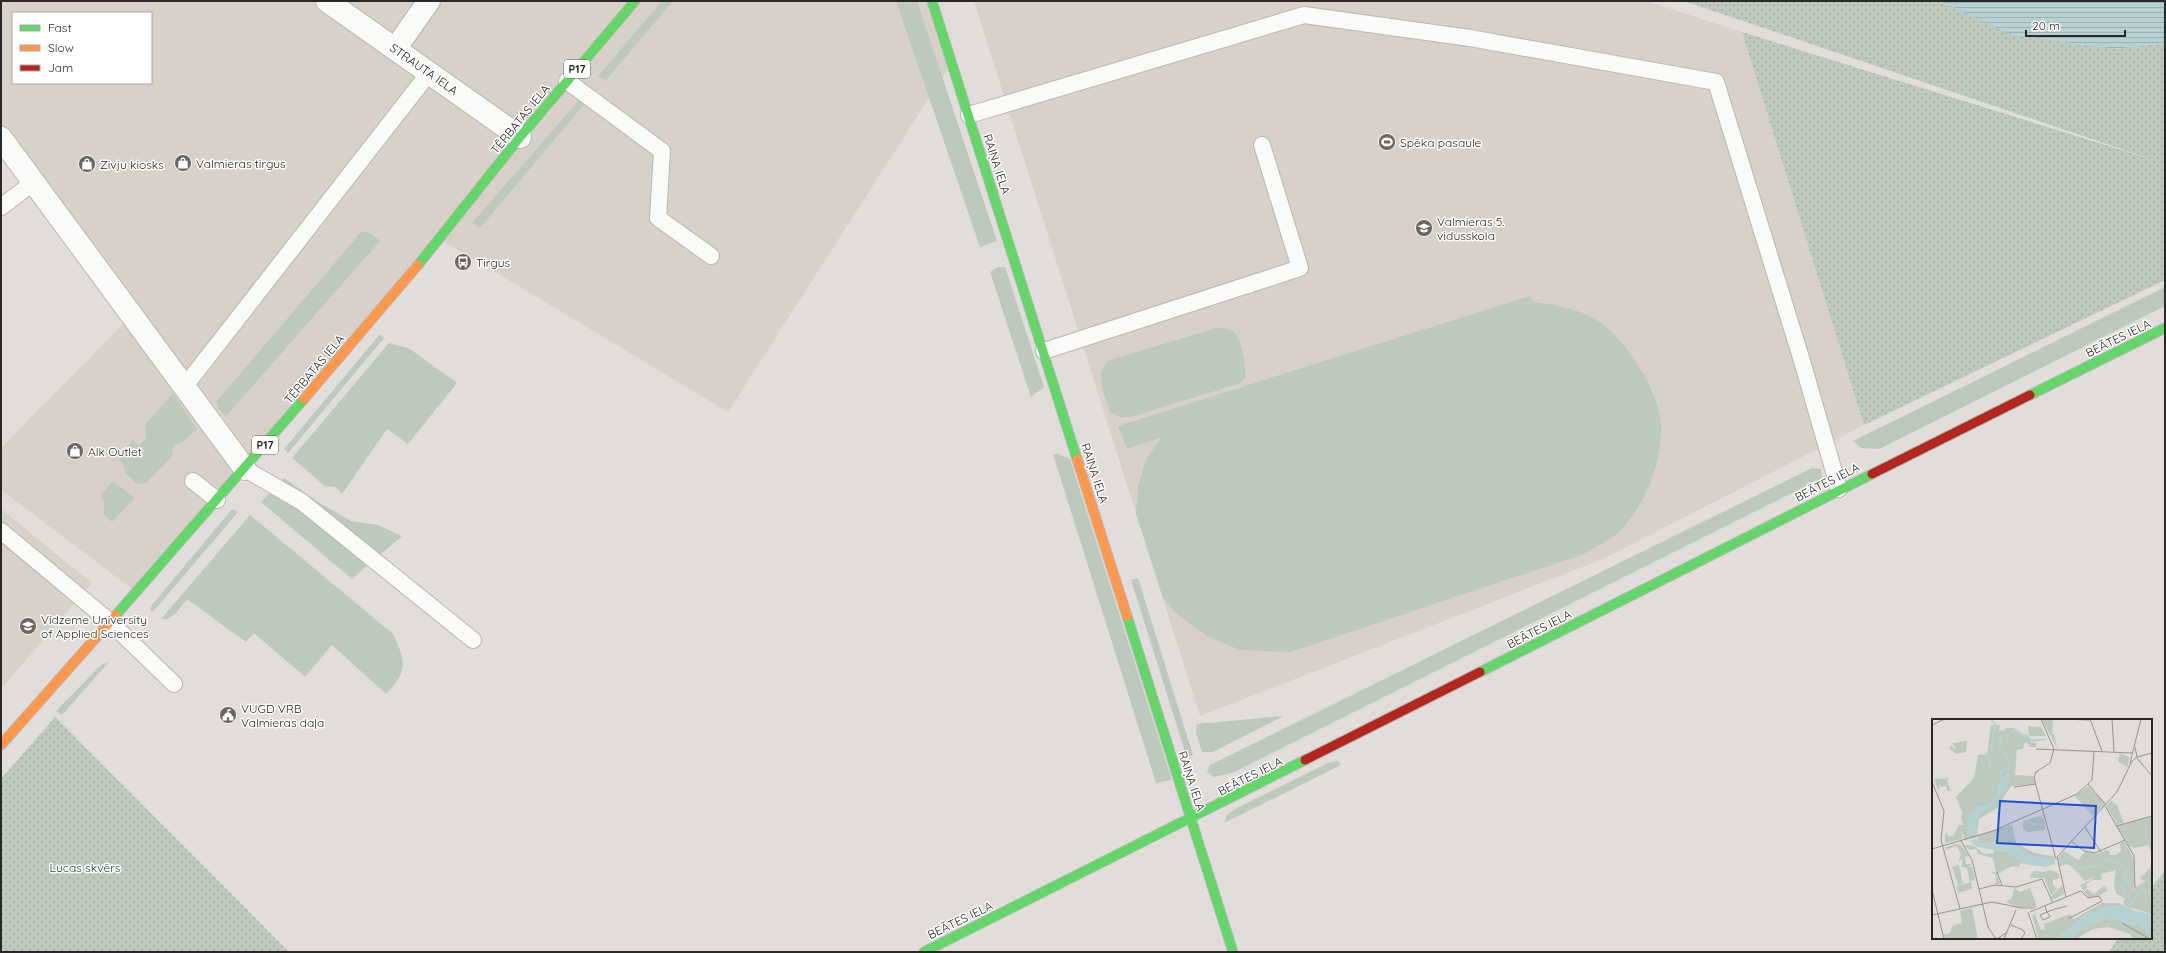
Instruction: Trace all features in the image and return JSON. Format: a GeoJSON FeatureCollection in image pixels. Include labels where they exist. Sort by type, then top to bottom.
{"type":"FeatureCollection","features":[{"type":"Feature","properties":{"kind":"street","name":"STRAUTA IELA"},"geometry":{"type":"LineString","coordinates":[[327,1],[520,137]]}},
{"type":"Feature","properties":{"kind":"street"},"geometry":{"type":"LineString","coordinates":[[395,49],[429,1]]}},
{"type":"Feature","properties":{"kind":"street","name":"TĒRBATAS IELA"},"geometry":{"type":"LineString","coordinates":[[1,745],[245,469],[440,239],[520,137],[635,1]]}},
{"type":"Feature","properties":{"kind":"street","name":"RAIŅA IELA"},"geometry":{"type":"LineString","coordinates":[[932,1],[1233,952]]}},
{"type":"Feature","properties":{"kind":"street"},"geometry":{"type":"LineString","coordinates":[[1,138],[245,469]]}},
{"type":"Feature","properties":{"kind":"street","name":"BEĀTES IELA"},"geometry":{"type":"LineString","coordinates":[[924,952],[1192,819],[1839,489],[2165,328]]}},
{"type":"Feature","properties":{"kind":"lane"},"geometry":{"type":"LineString","coordinates":[[969,115],[1304,15],[1470,38],[1716,82],[1802,361],[1839,489]]}},
{"type":"Feature","properties":{"kind":"lane"},"geometry":{"type":"LineString","coordinates":[[185,386],[429,73]]}},
{"type":"Feature","properties":{"kind":"lane"},"geometry":{"type":"LineString","coordinates":[[567,81],[662,151],[658,218],[711,256]]}},
{"type":"Feature","properties":{"kind":"lane"},"geometry":{"type":"LineString","coordinates":[[1044,351],[1300,268],[1262,146]]}},
{"type":"Feature","properties":{"kind":"lane"},"geometry":{"type":"LineString","coordinates":[[1,207],[34,182]]}},
{"type":"Feature","properties":{"kind":"lane"},"geometry":{"type":"LineString","coordinates":[[245,469],[302,502],[473,640]]}},
{"type":"Feature","properties":{"kind":"lane"},"geometry":{"type":"LineString","coordinates":[[193,481],[218,500]]}},
{"type":"Feature","properties":{"kind":"lane"},"geometry":{"type":"LineString","coordinates":[[1,531],[110,622],[174,684]]}},
{"type":"Feature","properties":{"kind":"shaded area"},"geometry":{"type":"Polygon","coordinates":[[[1,1],[932,1],[952,62],[728,412],[440,239],[136,592],[1,490],[1,448],[132,315],[1,138],[1,1]]]}},
{"type":"Feature","properties":{"kind":"shaded area","name":"Valmieras 5. vidusskola"},"geometry":{"type":"Polygon","coordinates":[[[974,1],[1646,1],[1742,32],[1864,425],[1603,559],[1200,716],[974,1]]]}},
{"type":"Feature","properties":{"kind":"shaded area","name":"Vidzeme University of Applied Sciences"},"geometry":{"type":"Polygon","coordinates":[[[1,509],[92,583],[1,689],[1,509]]]}},
{"type":"Feature","properties":{"kind":"green space"},"geometry":{"type":"Polygon","coordinates":[[[662,1],[673,1],[606,80],[598,76],[662,1]]]}},
{"type":"Feature","properties":{"kind":"green space"},"geometry":{"type":"Polygon","coordinates":[[[896,1],[917,1],[997,241],[980,247],[896,1]]]}},
{"type":"Feature","properties":{"kind":"green space"},"geometry":{"type":"Polygon","coordinates":[[[1684,1],[1940,1],[2010,34],[2115,49],[2165,43],[2165,280],[1864,425],[1742,32],[2157,161],[1684,1]]]}},
{"type":"Feature","properties":{"kind":"green space"},"geometry":{"type":"Polygon","coordinates":[[[582,97],[587,101],[480,228],[472,223],[582,97]]]}},
{"type":"Feature","properties":{"kind":"green space"},"geometry":{"type":"Polygon","coordinates":[[[362,231],[371,234],[380,241],[226,416],[219,410],[216,402],[362,231]]]}},
{"type":"Feature","properties":{"kind":"green space"},"geometry":{"type":"Polygon","coordinates":[[[998,267],[1005,267],[1044,387],[1031,397],[990,272],[998,267]]]}},
{"type":"Feature","properties":{"kind":"green space"},"geometry":{"type":"Polygon","coordinates":[[[2165,287],[2165,306],[1879,449],[1861,448],[1853,441],[2165,287]]]}},
{"type":"Feature","properties":{"kind":"green space"},"geometry":{"type":"Polygon","coordinates":[[[1530,296],[1533,302],[1561,306],[1579,311],[1604,325],[1623,344],[1632,356],[1655,398],[1661,423],[1661,437],[1656,466],[1645,494],[1631,518],[1618,533],[1584,554],[1290,652],[1240,650],[1207,636],[1178,615],[1163,598],[1136,513],[1138,487],[1146,459],[1162,437],[1127,449],[1118,426],[1530,296]]]}},
{"type":"Feature","properties":{"kind":"green space"},"geometry":{"type":"Polygon","coordinates":[[[1216,328],[1229,329],[1237,337],[1240,343],[1244,358],[1245,378],[1238,384],[1130,417],[1120,417],[1110,412],[1102,388],[1101,373],[1107,361],[1216,328]]]}},
{"type":"Feature","properties":{"kind":"green space"},"geometry":{"type":"Polygon","coordinates":[[[380,334],[384,338],[288,453],[284,449],[380,334]]]}},
{"type":"Feature","properties":{"kind":"green space"},"geometry":{"type":"Polygon","coordinates":[[[389,343],[410,349],[457,383],[408,444],[387,429],[342,494],[336,487],[325,486],[292,458],[389,343]]]}},
{"type":"Feature","properties":{"kind":"green space"},"geometry":{"type":"Polygon","coordinates":[[[173,393],[197,429],[183,442],[174,445],[172,456],[146,483],[137,484],[125,473],[123,463],[119,459],[133,440],[138,446],[146,438],[145,425],[173,393]]]}},
{"type":"Feature","properties":{"kind":"green space"},"geometry":{"type":"Polygon","coordinates":[[[1053,454],[1058,454],[1070,459],[1172,780],[1156,783],[1053,454]]]}},
{"type":"Feature","properties":{"kind":"green space"},"geometry":{"type":"Polygon","coordinates":[[[1812,468],[1821,469],[1822,478],[1232,773],[1214,777],[1207,772],[1210,765],[1812,468]]]}},
{"type":"Feature","properties":{"kind":"green space"},"geometry":{"type":"Polygon","coordinates":[[[284,478],[318,502],[351,521],[378,525],[402,536],[352,579],[261,502],[284,478]]]}},
{"type":"Feature","properties":{"kind":"green space"},"geometry":{"type":"Polygon","coordinates":[[[113,481],[135,498],[112,522],[103,513],[105,504],[101,495],[113,481]]]}},
{"type":"Feature","properties":{"kind":"green space"},"geometry":{"type":"Polygon","coordinates":[[[232,509],[238,512],[153,612],[150,610],[152,605],[232,509]]]}},
{"type":"Feature","properties":{"kind":"green space"},"geometry":{"type":"Polygon","coordinates":[[[250,515],[393,634],[400,652],[403,666],[398,679],[386,694],[332,645],[305,677],[254,633],[246,642],[187,599],[176,613],[166,620],[162,618],[250,515]]]}},
{"type":"Feature","properties":{"kind":"green space"},"geometry":{"type":"Polygon","coordinates":[[[1138,578],[1193,755],[1187,758],[1131,580],[1138,578]]]}},
{"type":"Feature","properties":{"kind":"green space"},"geometry":{"type":"Polygon","coordinates":[[[109,662],[62,715],[56,711],[101,665],[109,662]]]}},
{"type":"Feature","properties":{"kind":"green space"},"geometry":{"type":"Polygon","coordinates":[[[1284,716],[1213,752],[1202,752],[1196,732],[1197,724],[1284,716]]]}},
{"type":"Feature","properties":{"kind":"green space","name":"Lucas skvērs"},"geometry":{"type":"Polygon","coordinates":[[[55,717],[289,952],[1,952],[1,779],[55,717]]]}},
{"type":"Feature","properties":{"kind":"green space"},"geometry":{"type":"Polygon","coordinates":[[[1338,761],[1341,765],[1224,823],[1227,815],[1237,808],[1330,762],[1338,761]]]}},
{"type":"Feature","properties":{"kind":"green space"},"geometry":{"type":"Polygon","coordinates":[[[2165,871],[2165,952],[2109,952],[2117,939],[2152,939],[2152,887],[2165,871]]]}},
{"type":"Feature","properties":{"kind":"water"},"geometry":{"type":"Polygon","coordinates":[[[1940,1],[2165,1],[2165,43],[2115,49],[2009,34],[1940,1]]]}},
{"type":"Feature","properties":{"kind":"traffic: fast"},"geometry":{"type":"LineString","coordinates":[[418,265],[520,137],[635,1]]}},
{"type":"Feature","properties":{"kind":"traffic: fast"},"geometry":{"type":"LineString","coordinates":[[932,1],[1077,459]]}},
{"type":"Feature","properties":{"kind":"traffic: fast"},"geometry":{"type":"LineString","coordinates":[[2030,395],[2165,328]]}},
{"type":"Feature","properties":{"kind":"traffic: fast"},"geometry":{"type":"LineString","coordinates":[[116,615],[304,399]]}},
{"type":"Feature","properties":{"kind":"traffic: fast"},"geometry":{"type":"LineString","coordinates":[[1480,672],[1872,474]]}},
{"type":"Feature","properties":{"kind":"traffic: fast"},"geometry":{"type":"LineString","coordinates":[[1127,616],[1233,952]]}},
{"type":"Feature","properties":{"kind":"traffic: fast"},"geometry":{"type":"LineString","coordinates":[[924,952],[1305,760]]}},
{"type":"Feature","properties":{"kind":"traffic: slow"},"geometry":{"type":"LineString","coordinates":[[304,399],[418,265]]}},
{"type":"Feature","properties":{"kind":"traffic: slow"},"geometry":{"type":"LineString","coordinates":[[1077,459],[1127,616]]}},
{"type":"Feature","properties":{"kind":"traffic: slow"},"geometry":{"type":"LineString","coordinates":[[1,745],[116,615]]}},
{"type":"Feature","properties":{"kind":"traffic: jam"},"geometry":{"type":"LineString","coordinates":[[1872,474],[2030,395]]}},
{"type":"Feature","properties":{"kind":"traffic: jam"},"geometry":{"type":"LineString","coordinates":[[1305,760],[1480,672]]}},
{"type":"Feature","properties":{"kind":"place","name":"Spēka pasaule"},"geometry":{"type":"Point","coordinates":[1387,142]}},
{"type":"Feature","properties":{"kind":"place","name":"Valmieras tirgus"},"geometry":{"type":"Point","coordinates":[183,163]}},
{"type":"Feature","properties":{"kind":"place","name":"Zivju kiosks"},"geometry":{"type":"Point","coordinates":[87,164]}},
{"type":"Feature","properties":{"kind":"place","name":"Valmieras 5. vidusskola"},"geometry":{"type":"Point","coordinates":[1424,228]}},
{"type":"Feature","properties":{"kind":"place","name":"Tirgus"},"geometry":{"type":"Point","coordinates":[463,262]}},
{"type":"Feature","properties":{"kind":"place","name":"Alk Outlet"},"geometry":{"type":"Point","coordinates":[75,451]}},
{"type":"Feature","properties":{"kind":"place","name":"Vidzeme University of Applied Sciences"},"geometry":{"type":"Point","coordinates":[28,626]}},
{"type":"Feature","properties":{"kind":"place","name":"VUGD VRB Valmieras daļa"},"geometry":{"type":"Point","coordinates":[228,715]}}]}
